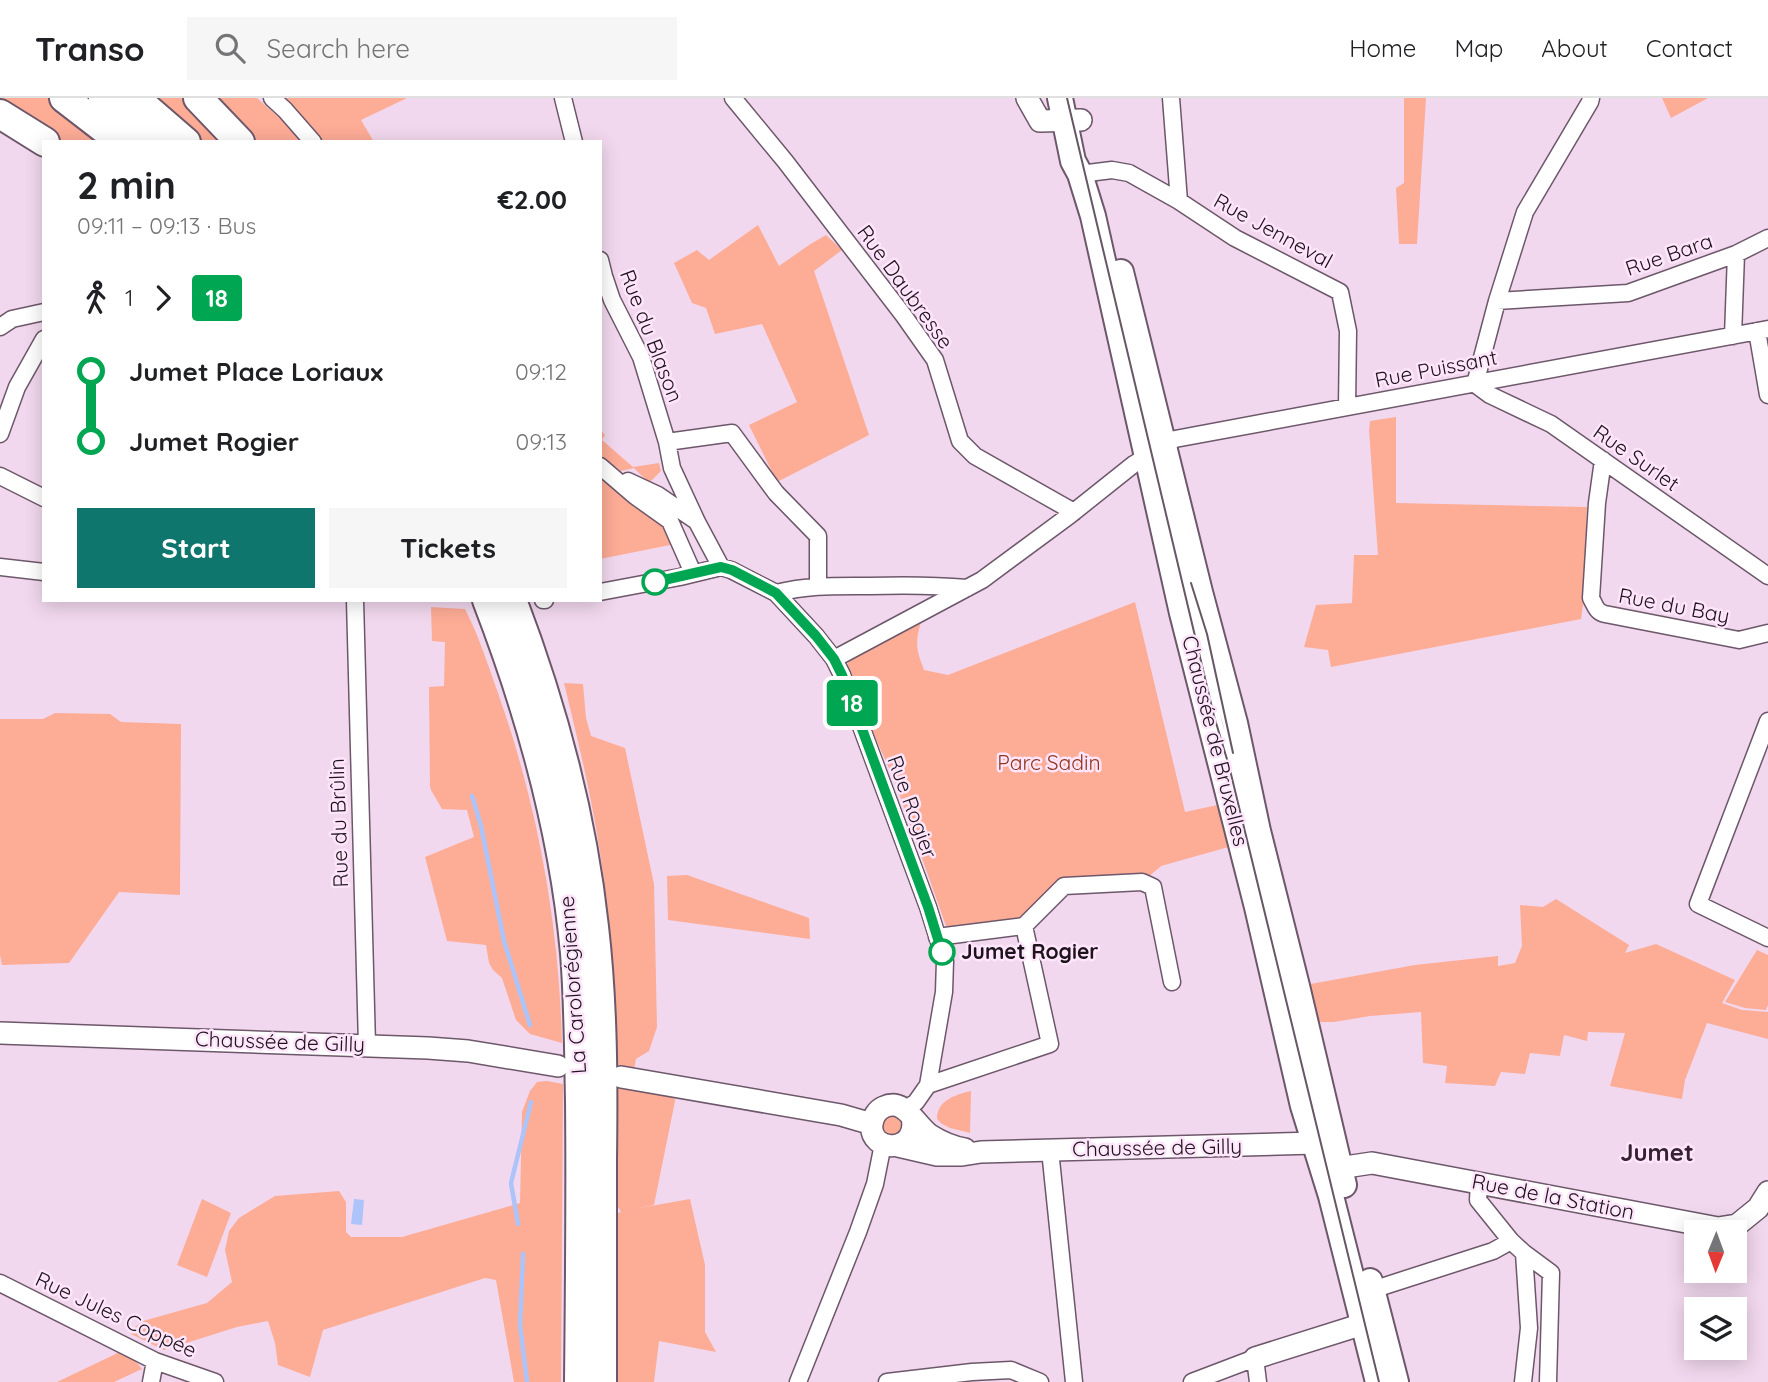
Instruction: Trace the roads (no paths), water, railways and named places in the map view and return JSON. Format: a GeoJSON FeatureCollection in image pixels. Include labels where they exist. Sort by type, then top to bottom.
{"type":"FeatureCollection","features":[{"type":"Feature","properties":{"kind":"highway"},"geometry":{"type":"LineString","coordinates":[[64,98],[118,140]]}},
{"type":"Feature","properties":{"kind":"highway"},"geometry":{"type":"LineString","coordinates":[[103,98],[153,140]]}},
{"type":"Feature","properties":{"kind":"highway"},"geometry":{"type":"LineString","coordinates":[[135,98],[184,140]]}},
{"type":"Feature","properties":{"kind":"highway"},"geometry":{"type":"LineString","coordinates":[[198,98],[238,140]]}},
{"type":"Feature","properties":{"kind":"highway"},"geometry":{"type":"LineString","coordinates":[[0,114],[42,140]]}},
{"type":"Feature","properties":{"kind":"highway","name":"La Carolorégienne"},"geometry":{"type":"LineString","coordinates":[[488,602],[533,733],[558,834],[572,925],[579,1030],[579,1382]]}},
{"type":"Feature","properties":{"kind":"highway","name":"La Carolorégienne"},"geometry":{"type":"LineString","coordinates":[[513,602],[555,727],[580,829],[594,925],[601,1029],[602,1382]]}},
{"type":"Feature","properties":{"kind":"main road","name":"Chaussée de Bruxelles"},"geometry":{"type":"LineString","coordinates":[[1071,109],[1087,173],[1136,325],[1182,613],[1251,883],[1287,987],[1324,1143],[1371,1321],[1396,1382]]}},
{"type":"Feature","properties":{"kind":"main road","name":"Chaussée de Bruxelles"},"geometry":{"type":"LineString","coordinates":[[1331,1169],[1372,1290],[1371,1321],[1378,1382]]}},
{"type":"Feature","properties":{"kind":"street"},"geometry":{"type":"LineString","coordinates":[[272,98],[311,140]]}},
{"type":"Feature","properties":{"kind":"street"},"geometry":{"type":"LineString","coordinates":[[563,98],[574,140]]}},
{"type":"Feature","properties":{"kind":"street","name":"Rue Daubresse"},"geometry":{"type":"LineString","coordinates":[[733,98],[904,316],[934,360],[960,440],[975,456],[1074,512]]}},
{"type":"Feature","properties":{"kind":"street"},"geometry":{"type":"LineString","coordinates":[[1027,98],[1040,121],[1071,109]]}},
{"type":"Feature","properties":{"kind":"street"},"geometry":{"type":"LineString","coordinates":[[1171,98],[1179,201]]}},
{"type":"Feature","properties":{"kind":"street"},"geometry":{"type":"LineString","coordinates":[[1475,384],[1525,212],[1591,98]]}},
{"type":"Feature","properties":{"kind":"street","name":"Rue Jenneval"},"geometry":{"type":"LineString","coordinates":[[1087,173],[1112,170],[1129,173],[1179,201],[1235,238],[1340,292],[1349,331],[1347,407]]}},
{"type":"Feature","properties":{"kind":"street","name":"Rue Bara"},"geometry":{"type":"LineString","coordinates":[[1497,301],[1628,293],[1736,254],[1768,238]]}},
{"type":"Feature","properties":{"kind":"street"},"geometry":{"type":"LineString","coordinates":[[1733,336],[1736,254]]}},
{"type":"Feature","properties":{"kind":"street","name":"Rue du Blason"},"geometry":{"type":"LineString","coordinates":[[602,268],[612,300],[641,357],[667,442],[671,468],[721,567]]}},
{"type":"Feature","properties":{"kind":"street"},"geometry":{"type":"LineString","coordinates":[[0,327],[12,319],[42,312]]}},
{"type":"Feature","properties":{"kind":"street"},"geometry":{"type":"LineString","coordinates":[[1763,330],[1768,394]]}},
{"type":"Feature","properties":{"kind":"street","name":"Rue Puissant"},"geometry":{"type":"LineString","coordinates":[[1154,451],[1175,439],[1763,330]]}},
{"type":"Feature","properties":{"kind":"street"},"geometry":{"type":"LineString","coordinates":[[0,434],[17,387],[42,343]]}},
{"type":"Feature","properties":{"kind":"street","name":"Rue Surlet"},"geometry":{"type":"LineString","coordinates":[[1475,384],[1490,395],[1550,424],[1768,576]]}},
{"type":"Feature","properties":{"kind":"street"},"geometry":{"type":"LineString","coordinates":[[667,442],[732,433],[776,493],[818,536],[818,585]]}},
{"type":"Feature","properties":{"kind":"street"},"geometry":{"type":"LineString","coordinates":[[834,659],[982,580],[1154,451]]}},
{"type":"Feature","properties":{"kind":"street","name":"Rue du Bay"},"geometry":{"type":"LineString","coordinates":[[1603,460],[1597,503],[1591,597],[1596,609],[1600,613],[1739,640],[1768,634]]}},
{"type":"Feature","properties":{"kind":"street"},"geometry":{"type":"LineString","coordinates":[[657,512],[658,495],[671,468]]}},
{"type":"Feature","properties":{"kind":"street"},"geometry":{"type":"LineString","coordinates":[[603,469],[658,495],[697,522]]}},
{"type":"Feature","properties":{"kind":"street"},"geometry":{"type":"LineString","coordinates":[[603,469],[670,521],[693,573]]}},
{"type":"Feature","properties":{"kind":"street"},"geometry":{"type":"LineString","coordinates":[[0,476],[42,497]]}},
{"type":"Feature","properties":{"kind":"street"},"geometry":{"type":"LineString","coordinates":[[602,592],[721,567]]}},
{"type":"Feature","properties":{"kind":"street","name":"Rue Rogier"},"geometry":{"type":"LineString","coordinates":[[721,567],[776,593],[816,636],[834,659],[842,675],[945,961],[944,992],[928,1085]]}},
{"type":"Feature","properties":{"kind":"street"},"geometry":{"type":"LineString","coordinates":[[0,568],[42,572]]}},
{"type":"Feature","properties":{"kind":"street"},"geometry":{"type":"LineString","coordinates":[[776,593],[818,585],[933,585],[967,588]]}},
{"type":"Feature","properties":{"kind":"street","name":"Rue du Brûlin"},"geometry":{"type":"LineString","coordinates":[[355,602],[367,1045]]}},
{"type":"Feature","properties":{"kind":"street"},"geometry":{"type":"LineString","coordinates":[[1768,721],[1698,904],[1768,938]]}},
{"type":"Feature","properties":{"kind":"street"},"geometry":{"type":"LineString","coordinates":[[937,937],[1024,926],[1064,886],[1142,882],[1153,887],[1172,982]]}},
{"type":"Feature","properties":{"kind":"street"},"geometry":{"type":"LineString","coordinates":[[909,1113],[928,1085],[1050,1044],[1024,926]]}},
{"type":"Feature","properties":{"kind":"street","name":"Chaussée de Gilly"},"geometry":{"type":"LineString","coordinates":[[0,1033],[367,1045],[468,1051],[558,1066]]}},
{"type":"Feature","properties":{"kind":"street"},"geometry":{"type":"LineString","coordinates":[[621,1077],[841,1115],[872,1124]]}},
{"type":"Feature","properties":{"kind":"street"},"geometry":{"type":"LineString","coordinates":[[898,1105],[909,1113],[913,1128],[911,1136],[904,1143],[891,1145],[874,1134],[874,1115],[884,1106],[898,1105]]}},
{"type":"Feature","properties":{"kind":"street","name":"Chaussée de Gilly"},"geometry":{"type":"LineString","coordinates":[[909,1113],[928,1133],[939,1140],[954,1147],[981,1152]]}},
{"type":"Feature","properties":{"kind":"street","name":"Chaussée de Gilly"},"geometry":{"type":"LineString","coordinates":[[891,1145],[937,1155],[1324,1143]]}},
{"type":"Feature","properties":{"kind":"street"},"geometry":{"type":"LineString","coordinates":[[798,1382],[891,1145]]}},
{"type":"Feature","properties":{"kind":"street"},"geometry":{"type":"LineString","coordinates":[[1050,1150],[1074,1382]]}},
{"type":"Feature","properties":{"kind":"street","name":"Rue de la Station"},"geometry":{"type":"LineString","coordinates":[[1331,1169],[1372,1163],[1718,1228],[1737,1225],[1758,1208],[1768,1192]]}},
{"type":"Feature","properties":{"kind":"street"},"geometry":{"type":"LineString","coordinates":[[1479,1183],[1478,1200],[1511,1241],[1551,1273],[1548,1382]]}},
{"type":"Feature","properties":{"kind":"street"},"geometry":{"type":"LineString","coordinates":[[1372,1290],[1493,1251],[1511,1241]]}},
{"type":"Feature","properties":{"kind":"street"},"geometry":{"type":"LineString","coordinates":[[1522,1382],[1529,1328],[1524,1253]]}},
{"type":"Feature","properties":{"kind":"street","name":"Rue Jules Coppée"},"geometry":{"type":"LineString","coordinates":[[0,1283],[155,1361],[215,1382]]}},
{"type":"Feature","properties":{"kind":"street"},"geometry":{"type":"LineString","coordinates":[[1192,1382],[1255,1358],[1371,1321]]}},
{"type":"Feature","properties":{"kind":"street"},"geometry":{"type":"LineString","coordinates":[[1526,1349],[1549,1351]]}},
{"type":"Feature","properties":{"kind":"street"},"geometry":{"type":"LineString","coordinates":[[1255,1358],[1258,1382]]}},
{"type":"Feature","properties":{"kind":"street"},"geometry":{"type":"LineString","coordinates":[[151,1382],[155,1361]]}},
{"type":"Feature","properties":{"kind":"street"},"geometry":{"type":"LineString","coordinates":[[887,1382],[972,1371],[1011,1370],[1040,1382]]}},
{"type":"Feature","properties":{"kind":"water"},"geometry":{"type":"Polygon","coordinates":[[[354,1199],[364,1200],[362,1225],[351,1224],[354,1199]]]}},
{"type":"Feature","properties":{"kind":"waterway"},"geometry":{"type":"LineString","coordinates":[[472,796],[481,826],[504,941],[530,1025]]}},
{"type":"Feature","properties":{"kind":"waterway"},"geometry":{"type":"LineString","coordinates":[[518,1224],[511,1183],[531,1102]]}},
{"type":"Feature","properties":{"kind":"waterway"},"geometry":{"type":"LineString","coordinates":[[523,1254],[520,1325],[527,1382]]}},
{"type":"Feature","properties":{"kind":"tram line"},"geometry":{"type":"LineString","coordinates":[[1067,98],[1214,716],[1229,766],[1379,1382]]}},
{"type":"Feature","properties":{"kind":"tram line"},"geometry":{"type":"LineString","coordinates":[[1191,583],[1207,634],[1233,753]]}},
{"type":"Feature","properties":{"kind":"place","name":"Jumet Rogier"},"geometry":{"type":"Point","coordinates":[942,952]}},
{"type":"Feature","properties":{"kind":"district","name":"Jumet"},"geometry":{"type":"Point","coordinates":[1657,1153]}},
{"type":"Feature","properties":{"kind":"park label","name":"Parc Sadin"},"geometry":{"type":"Point","coordinates":[1049,763]}}]}
